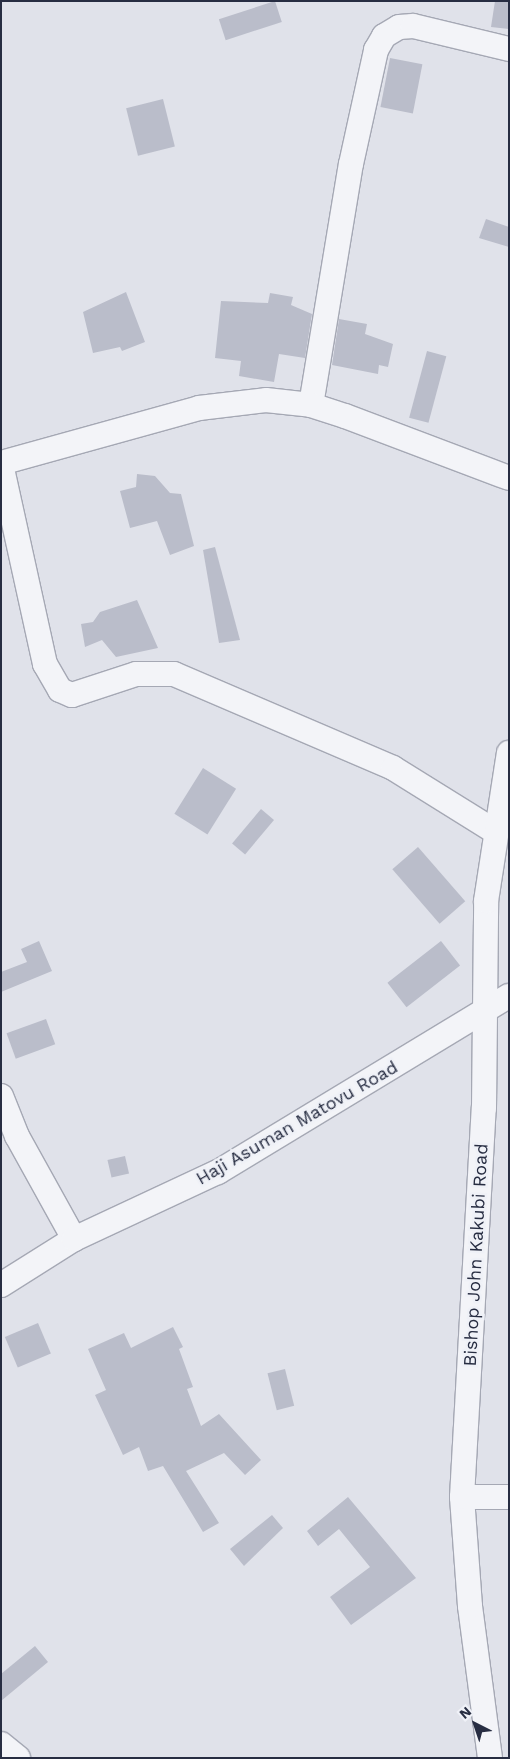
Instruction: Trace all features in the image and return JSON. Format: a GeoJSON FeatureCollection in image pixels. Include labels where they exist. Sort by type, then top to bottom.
{"type":"FeatureCollection","features":[{"type":"Feature","properties":{"kind":"street"},"geometry":{"type":"LineString","coordinates":[[311,405],[351,164],[380,43],[399,27],[413,26],[509,49]]}},
{"type":"Feature","properties":{"kind":"street"},"geometry":{"type":"LineString","coordinates":[[496,832],[393,768],[174,674],[136,674],[72,695],[60,690],[45,664],[1,463],[199,408],[266,400],[311,405],[509,478]]}},
{"type":"Feature","properties":{"kind":"street","name":"Bishop John Kakubi Road"},"geometry":{"type":"LineString","coordinates":[[490,1758],[470,1606],[462,1497],[484,1108],[482,1013],[486,901],[509,753]]}},
{"type":"Feature","properties":{"kind":"street","name":"Haji Asuman Matovu Road"},"geometry":{"type":"LineString","coordinates":[[1,1285],[74,1239],[218,1172],[509,996]]}},
{"type":"Feature","properties":{"kind":"street"},"geometry":{"type":"LineString","coordinates":[[1,1096],[17,1136],[74,1239]]}},
{"type":"Feature","properties":{"kind":"street"},"geometry":{"type":"LineString","coordinates":[[462,1497],[509,1497]]}},
{"type":"Feature","properties":{"kind":"street"},"geometry":{"type":"LineString","coordinates":[[1,1744],[18,1758]]}},
{"type":"Feature","properties":{"kind":"building"},"geometry":{"type":"Polygon","coordinates":[[[275,1],[282,22],[226,40],[219,19],[275,1]]]}},
{"type":"Feature","properties":{"kind":"building"},"geometry":{"type":"Polygon","coordinates":[[[495,1],[509,1],[509,29],[491,27],[495,1]]]}},
{"type":"Feature","properties":{"kind":"building"},"geometry":{"type":"Polygon","coordinates":[[[390,58],[422,64],[413,113],[380,107],[390,58]]]}},
{"type":"Feature","properties":{"kind":"building"},"geometry":{"type":"Polygon","coordinates":[[[163,99],[175,147],[138,156],[126,108],[163,99]]]}},
{"type":"Feature","properties":{"kind":"building"},"geometry":{"type":"Polygon","coordinates":[[[486,219],[509,227],[509,247],[479,238],[486,219]]]}},
{"type":"Feature","properties":{"kind":"building"},"geometry":{"type":"Polygon","coordinates":[[[126,292],[145,342],[122,351],[120,347],[93,353],[83,312],[126,292]]]}},
{"type":"Feature","properties":{"kind":"building"},"geometry":{"type":"Polygon","coordinates":[[[270,293],[293,297],[291,305],[312,314],[305,358],[279,354],[274,382],[239,376],[241,361],[215,358],[221,301],[268,303],[270,293]]]}},
{"type":"Feature","properties":{"kind":"building"},"geometry":{"type":"Polygon","coordinates":[[[339,319],[367,324],[365,334],[393,344],[388,367],[379,365],[378,374],[332,365],[339,319]]]}},
{"type":"Feature","properties":{"kind":"building"},"geometry":{"type":"Polygon","coordinates":[[[427,351],[446,356],[428,423],[409,418],[427,351]]]}},
{"type":"Feature","properties":{"kind":"building"},"geometry":{"type":"Polygon","coordinates":[[[137,474],[155,476],[170,493],[181,494],[194,546],[170,555],[157,521],[130,528],[120,491],[136,487],[137,474]]]}},
{"type":"Feature","properties":{"kind":"building"},"geometry":{"type":"Polygon","coordinates":[[[215,547],[240,640],[219,643],[203,550],[215,547]]]}},
{"type":"Feature","properties":{"kind":"building"},"geometry":{"type":"Polygon","coordinates":[[[137,600],[158,648],[116,657],[102,640],[85,647],[81,624],[93,622],[100,612],[137,600]]]}},
{"type":"Feature","properties":{"kind":"building"},"geometry":{"type":"Polygon","coordinates":[[[203,768],[236,789],[207,834],[174,814],[203,768]]]}},
{"type":"Feature","properties":{"kind":"building"},"geometry":{"type":"Polygon","coordinates":[[[261,809],[274,820],[245,854],[232,843],[261,809]]]}},
{"type":"Feature","properties":{"kind":"building"},"geometry":{"type":"Polygon","coordinates":[[[418,847],[465,901],[440,924],[392,869],[418,847]]]}},
{"type":"Feature","properties":{"kind":"building"},"geometry":{"type":"Polygon","coordinates":[[[39,941],[52,971],[1,992],[1,972],[27,962],[21,949],[39,941]]]}},
{"type":"Feature","properties":{"kind":"building"},"geometry":{"type":"Polygon","coordinates":[[[441,941],[460,965],[407,1007],[387,983],[441,941]]]}},
{"type":"Feature","properties":{"kind":"building"},"geometry":{"type":"Polygon","coordinates":[[[46,1019],[55,1044],[16,1059],[7,1033],[46,1019]]]}},
{"type":"Feature","properties":{"kind":"building"},"geometry":{"type":"Polygon","coordinates":[[[125,1156],[129,1174],[112,1178],[107,1160],[125,1156]]]}},
{"type":"Feature","properties":{"kind":"building"},"geometry":{"type":"Polygon","coordinates":[[[38,1323],[51,1353],[18,1367],[5,1337],[38,1323]]]}},
{"type":"Feature","properties":{"kind":"building"},"geometry":{"type":"Polygon","coordinates":[[[173,1327],[183,1347],[179,1349],[193,1387],[187,1389],[201,1426],[219,1414],[261,1460],[245,1475],[224,1453],[186,1471],[219,1523],[203,1532],[163,1466],[148,1471],[139,1447],[123,1455],[95,1395],[106,1390],[88,1349],[124,1333],[131,1348],[173,1327]]]}},
{"type":"Feature","properties":{"kind":"building"},"geometry":{"type":"Polygon","coordinates":[[[285,1369],[294,1406],[277,1410],[268,1373],[285,1369]]]}},
{"type":"Feature","properties":{"kind":"building"},"geometry":{"type":"Polygon","coordinates":[[[348,1497],[416,1578],[351,1625],[330,1597],[370,1567],[339,1529],[318,1546],[307,1531],[348,1497]]]}},
{"type":"Feature","properties":{"kind":"building"},"geometry":{"type":"Polygon","coordinates":[[[272,1515],[283,1528],[244,1566],[230,1549],[272,1515]]]}},
{"type":"Feature","properties":{"kind":"building"},"geometry":{"type":"Polygon","coordinates":[[[35,1646],[48,1662],[1,1701],[1,1674],[35,1646]]]}}]}
